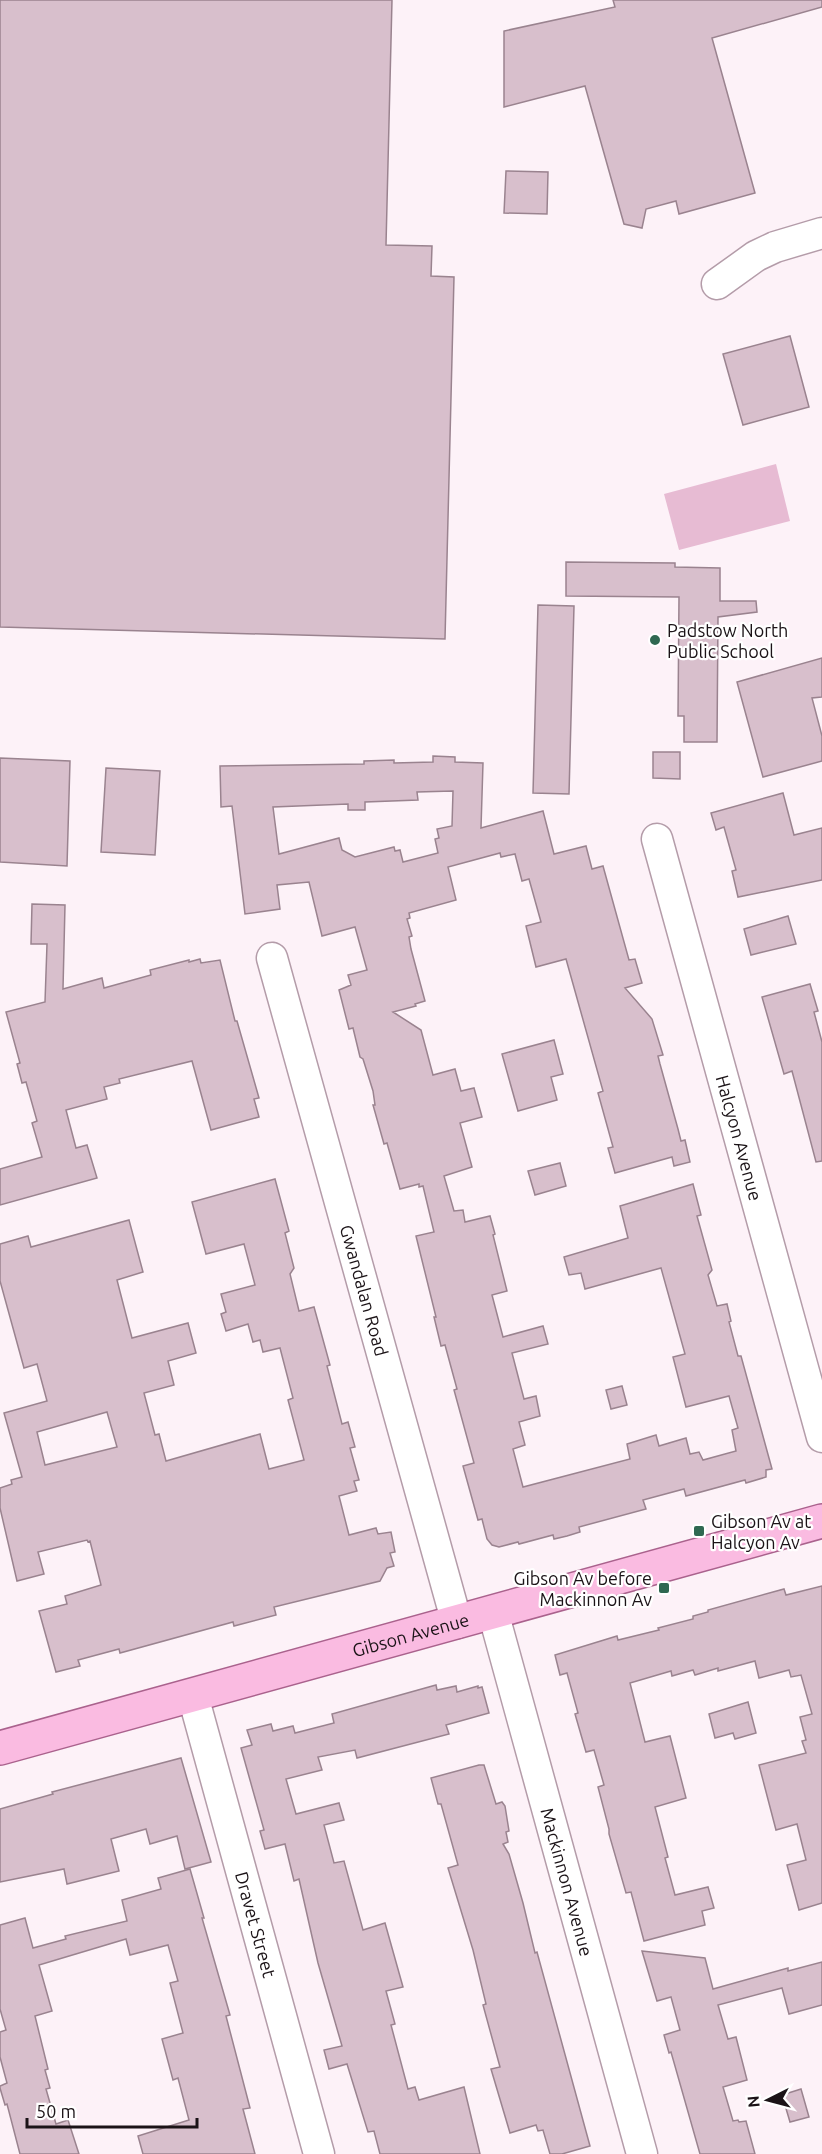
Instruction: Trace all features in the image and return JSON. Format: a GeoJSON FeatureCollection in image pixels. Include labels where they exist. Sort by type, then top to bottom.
{"type":"FeatureCollection","features":[{"type":"Feature","properties":{"kind":"main road","name":"Gibson Avenue"},"geometry":{"type":"LineString","coordinates":[[0,1748],[822,1521]]}},
{"type":"Feature","properties":{"kind":"street"},"geometry":{"type":"LineString","coordinates":[[717,284],[756,256],[775,247],[822,233]]}},
{"type":"Feature","properties":{"kind":"street","name":"Halcyon Avenue"},"geometry":{"type":"LineString","coordinates":[[657,839],[822,1437]]}},
{"type":"Feature","properties":{"kind":"street","name":"Gwandalan Road"},"geometry":{"type":"LineString","coordinates":[[272,958],[457,1623]]}},
{"type":"Feature","properties":{"kind":"street","name":"Mackinnon Avenue"},"geometry":{"type":"LineString","coordinates":[[493,1612],[642,2154]]}},
{"type":"Feature","properties":{"kind":"street","name":"Dravet Street"},"geometry":{"type":"LineString","coordinates":[[193,1696],[319,2154]]}},
{"type":"Feature","properties":{"kind":"shaded area"},"geometry":{"type":"Polygon","coordinates":[[[776,464],[790,521],[679,550],[664,494],[776,464]]]}},
{"type":"Feature","properties":{"kind":"building"},"geometry":{"type":"Polygon","coordinates":[[[0,0],[392,0],[386,245],[432,246],[431,276],[454,277],[445,639],[0,627],[0,0]]]}},
{"type":"Feature","properties":{"kind":"building"},"geometry":{"type":"Polygon","coordinates":[[[613,0],[822,0],[822,7],[712,38],[755,193],[679,214],[676,201],[646,209],[642,228],[624,224],[585,86],[504,107],[504,31],[615,7],[613,0]]]}},
{"type":"Feature","properties":{"kind":"building"},"geometry":{"type":"Polygon","coordinates":[[[506,171],[548,172],[547,214],[504,213],[506,171]]]}},
{"type":"Feature","properties":{"kind":"building"},"geometry":{"type":"Polygon","coordinates":[[[790,336],[809,407],[743,425],[723,354],[790,336]]]}},
{"type":"Feature","properties":{"kind":"building"},"geometry":{"type":"Polygon","coordinates":[[[566,562],[675,563],[675,567],[720,568],[720,601],[756,601],[757,612],[718,617],[717,742],[684,742],[684,716],[678,716],[679,597],[566,596],[566,562]]]}},
{"type":"Feature","properties":{"kind":"building"},"geometry":{"type":"Polygon","coordinates":[[[538,605],[574,606],[569,794],[533,793],[538,605]]]}},
{"type":"Feature","properties":{"kind":"building"},"geometry":{"type":"Polygon","coordinates":[[[822,658],[822,697],[812,698],[822,736],[822,761],[763,777],[737,682],[822,658]]]}},
{"type":"Feature","properties":{"kind":"building"},"geometry":{"type":"Polygon","coordinates":[[[653,752],[680,752],[680,779],[653,778],[653,752]]]}},
{"type":"Feature","properties":{"kind":"building"},"geometry":{"type":"Polygon","coordinates":[[[433,756],[455,757],[455,762],[483,763],[481,828],[543,811],[554,854],[586,846],[592,869],[603,866],[629,960],[635,959],[642,983],[625,988],[652,1019],[663,1055],[658,1056],[660,1064],[681,1141],[685,1140],[690,1162],[674,1166],[672,1157],[615,1173],[608,1148],[613,1147],[598,1093],[603,1091],[566,959],[536,967],[526,926],[541,922],[529,879],[522,881],[515,854],[501,857],[500,853],[448,867],[456,900],[409,913],[410,918],[407,919],[412,936],[409,937],[411,949],[425,1001],[415,1004],[416,1006],[393,1012],[421,1030],[433,1075],[455,1069],[461,1091],[474,1088],[482,1117],[460,1123],[472,1167],[444,1176],[454,1211],[463,1210],[465,1222],[490,1216],[507,1291],[492,1295],[503,1337],[543,1326],[548,1344],[512,1353],[524,1399],[536,1396],[540,1416],[519,1422],[525,1445],[513,1449],[523,1487],[630,1459],[627,1444],[656,1435],[659,1446],[686,1438],[690,1454],[699,1452],[703,1460],[736,1451],[732,1430],[738,1428],[729,1396],[686,1407],[673,1357],[685,1354],[661,1268],[585,1289],[581,1273],[569,1275],[564,1257],[628,1238],[620,1206],[693,1184],[701,1215],[697,1216],[712,1270],[708,1275],[717,1306],[727,1304],[738,1356],[741,1356],[772,1469],[766,1470],[766,1477],[746,1483],[745,1480],[686,1496],[684,1489],[643,1500],[646,1509],[579,1527],[580,1532],[554,1539],[553,1535],[499,1547],[492,1545],[487,1539],[482,1519],[478,1520],[463,1466],[474,1463],[454,1390],[457,1389],[445,1345],[441,1346],[416,1236],[434,1232],[423,1186],[419,1187],[419,1184],[400,1189],[373,1105],[375,1105],[373,1091],[363,1059],[360,1057],[353,1028],[349,1029],[339,990],[351,985],[348,975],[367,970],[355,927],[322,936],[309,882],[277,885],[280,909],[245,914],[232,806],[221,807],[220,766],[364,764],[364,761],[394,760],[394,763],[433,762],[433,756]],[[453,791],[417,792],[418,800],[365,802],[365,810],[348,810],[348,804],[273,807],[279,854],[339,838],[342,850],[355,857],[394,847],[395,851],[400,850],[403,862],[438,853],[435,839],[439,838],[437,829],[452,826],[453,791]]]}},
{"type":"Feature","properties":{"kind":"building"},"geometry":{"type":"Polygon","coordinates":[[[0,758],[70,761],[67,866],[0,862],[0,758]]]}},
{"type":"Feature","properties":{"kind":"building"},"geometry":{"type":"Polygon","coordinates":[[[106,768],[160,771],[155,855],[101,852],[106,768]]]}},
{"type":"Feature","properties":{"kind":"building"},"geometry":{"type":"Polygon","coordinates":[[[783,793],[794,835],[822,828],[822,880],[738,897],[732,871],[736,870],[724,827],[716,830],[711,813],[783,793]]]}},
{"type":"Feature","properties":{"kind":"building"},"geometry":{"type":"Polygon","coordinates":[[[32,904],[65,905],[63,989],[102,978],[104,988],[151,975],[150,970],[189,960],[189,962],[200,959],[201,963],[220,960],[235,1021],[237,1021],[259,1098],[254,1099],[259,1117],[211,1130],[192,1061],[119,1079],[120,1083],[104,1087],[107,1099],[66,1110],[76,1148],[87,1145],[97,1178],[0,1205],[0,1169],[42,1157],[32,1123],[37,1121],[26,1082],[22,1083],[17,1064],[20,1063],[6,1012],[45,1002],[47,944],[31,944],[32,904]]]}},
{"type":"Feature","properties":{"kind":"building"},"geometry":{"type":"Polygon","coordinates":[[[788,916],[796,944],[751,955],[744,929],[788,916]]]}},
{"type":"Feature","properties":{"kind":"building"},"geometry":{"type":"Polygon","coordinates":[[[810,984],[818,1011],[814,1012],[822,1042],[822,1161],[816,1162],[792,1071],[784,1074],[762,997],[810,984]]]}},
{"type":"Feature","properties":{"kind":"building"},"geometry":{"type":"Polygon","coordinates":[[[554,1040],[563,1074],[551,1077],[557,1100],[518,1111],[502,1054],[554,1040]]]}},
{"type":"Feature","properties":{"kind":"building"},"geometry":{"type":"Polygon","coordinates":[[[560,1163],[566,1186],[535,1195],[528,1171],[560,1163]]]}},
{"type":"Feature","properties":{"kind":"building"},"geometry":{"type":"Polygon","coordinates":[[[275,1179],[289,1231],[285,1233],[294,1268],[290,1274],[299,1311],[314,1307],[330,1365],[327,1366],[342,1424],[348,1422],[355,1447],[350,1448],[359,1480],[354,1481],[357,1491],[339,1496],[349,1535],[376,1528],[378,1534],[391,1532],[395,1552],[390,1553],[394,1566],[387,1568],[380,1581],[274,1607],[276,1615],[234,1626],[233,1622],[120,1653],[119,1649],[78,1660],[80,1666],[56,1672],[39,1611],[67,1604],[65,1596],[101,1585],[90,1541],[87,1540],[38,1552],[44,1574],[17,1581],[0,1508],[0,1488],[12,1484],[11,1480],[22,1477],[4,1413],[47,1401],[37,1364],[24,1368],[0,1281],[0,1244],[28,1236],[31,1247],[129,1220],[143,1272],[117,1280],[132,1338],[188,1323],[196,1353],[168,1361],[174,1385],[144,1393],[155,1435],[159,1434],[166,1461],[260,1434],[269,1469],[304,1460],[288,1400],[293,1398],[280,1348],[263,1352],[260,1340],[253,1342],[248,1324],[226,1331],[221,1314],[226,1312],[221,1294],[255,1285],[244,1244],[206,1254],[192,1202],[275,1179]],[[107,1412],[37,1432],[45,1465],[117,1447],[107,1412]]]}},
{"type":"Feature","properties":{"kind":"building"},"geometry":{"type":"Polygon","coordinates":[[[622,1386],[627,1405],[611,1409],[606,1390],[622,1386]]]}},
{"type":"Feature","properties":{"kind":"building"},"geometry":{"type":"Polygon","coordinates":[[[822,1586],[822,1903],[799,1910],[787,1865],[806,1860],[797,1824],[776,1830],[759,1765],[806,1753],[802,1741],[806,1740],[800,1717],[812,1714],[801,1675],[791,1677],[789,1670],[759,1678],[755,1661],[695,1675],[693,1670],[672,1676],[671,1671],[630,1683],[645,1742],[670,1736],[686,1798],[655,1807],[675,1895],[708,1887],[714,1908],[702,1911],[705,1925],[644,1941],[631,1892],[626,1893],[609,1834],[598,1787],[604,1785],[594,1750],[586,1752],[575,1714],[578,1713],[567,1673],[560,1675],[555,1655],[617,1636],[618,1640],[659,1630],[658,1628],[693,1619],[693,1616],[708,1612],[708,1610],[784,1589],[786,1595],[822,1586]]]}},
{"type":"Feature","properties":{"kind":"building"},"geometry":{"type":"Polygon","coordinates":[[[436,1685],[437,1690],[456,1686],[457,1692],[482,1687],[489,1713],[446,1725],[449,1734],[357,1758],[355,1750],[318,1757],[322,1770],[286,1779],[296,1814],[339,1803],[344,1820],[324,1825],[334,1863],[344,1861],[363,1930],[385,1923],[403,1987],[386,1991],[395,2024],[391,2025],[408,2089],[415,2087],[419,2100],[464,2087],[480,2154],[380,2154],[374,2131],[368,2132],[347,2064],[329,2069],[324,2050],[342,2046],[318,1963],[299,1879],[294,1881],[285,1844],[265,1849],[260,1831],[264,1830],[241,1748],[252,1745],[247,1730],[271,1724],[273,1731],[293,1726],[295,1733],[334,1723],[332,1714],[436,1685]]]}},
{"type":"Feature","properties":{"kind":"building"},"geometry":{"type":"Polygon","coordinates":[[[748,1702],[756,1733],[735,1739],[733,1733],[715,1738],[709,1714],[748,1702]]]}},
{"type":"Feature","properties":{"kind":"building"},"geometry":{"type":"Polygon","coordinates":[[[181,1758],[211,1862],[185,1869],[177,1836],[150,1844],[146,1829],[111,1839],[119,1871],[67,1884],[64,1869],[0,1882],[0,1809],[53,1794],[52,1792],[181,1758]]]}},
{"type":"Feature","properties":{"kind":"building"},"geometry":{"type":"Polygon","coordinates":[[[484,1765],[496,1804],[502,1802],[505,1806],[509,1831],[506,1832],[508,1842],[503,1844],[509,1854],[590,2146],[562,2154],[550,2154],[543,2130],[538,2131],[536,2125],[510,2133],[491,2069],[500,2067],[483,2005],[486,2004],[473,1950],[448,1868],[458,1865],[441,1804],[438,1804],[431,1778],[484,1765]]]}},
{"type":"Feature","properties":{"kind":"building"},"geometry":{"type":"Polygon","coordinates":[[[190,1869],[230,2015],[226,2016],[250,2108],[243,2109],[255,2154],[143,2154],[138,2136],[189,2120],[178,2078],[173,2080],[162,2039],[183,2033],[170,1983],[178,1981],[168,1945],[130,1955],[126,1939],[39,1965],[52,2011],[35,2016],[48,2069],[45,2070],[50,2088],[46,2089],[56,2124],[68,2120],[79,2154],[20,2154],[7,2104],[5,2105],[0,2088],[7,2083],[0,2057],[0,2032],[6,2030],[0,2009],[0,1925],[25,1918],[33,1948],[66,1939],[65,1936],[127,1921],[122,1900],[161,1889],[158,1878],[190,1869]]]}},
{"type":"Feature","properties":{"kind":"building"},"geometry":{"type":"Polygon","coordinates":[[[642,1951],[705,1958],[713,1989],[788,1968],[788,1971],[822,1962],[822,2005],[789,2014],[782,1988],[718,2005],[728,2039],[736,2037],[747,2080],[723,2087],[733,2121],[746,2121],[755,2154],[700,2154],[664,2035],[680,2030],[671,1997],[657,2001],[642,1951]]]}},
{"type":"Feature","properties":{"kind":"building"},"geometry":{"type":"Polygon","coordinates":[[[801,2089],[809,2117],[790,2122],[782,2095],[801,2089]]]}},
{"type":"Feature","properties":{"kind":"place","name":"Padstow North Public School"},"geometry":{"type":"Point","coordinates":[655,640]}},
{"type":"Feature","properties":{"kind":"place","name":"Gibson Av at Halcyon Av"},"geometry":{"type":"Point","coordinates":[699,1531]}},
{"type":"Feature","properties":{"kind":"place","name":"Gibson Av before Mackinnon Av"},"geometry":{"type":"Point","coordinates":[664,1588]}}]}
